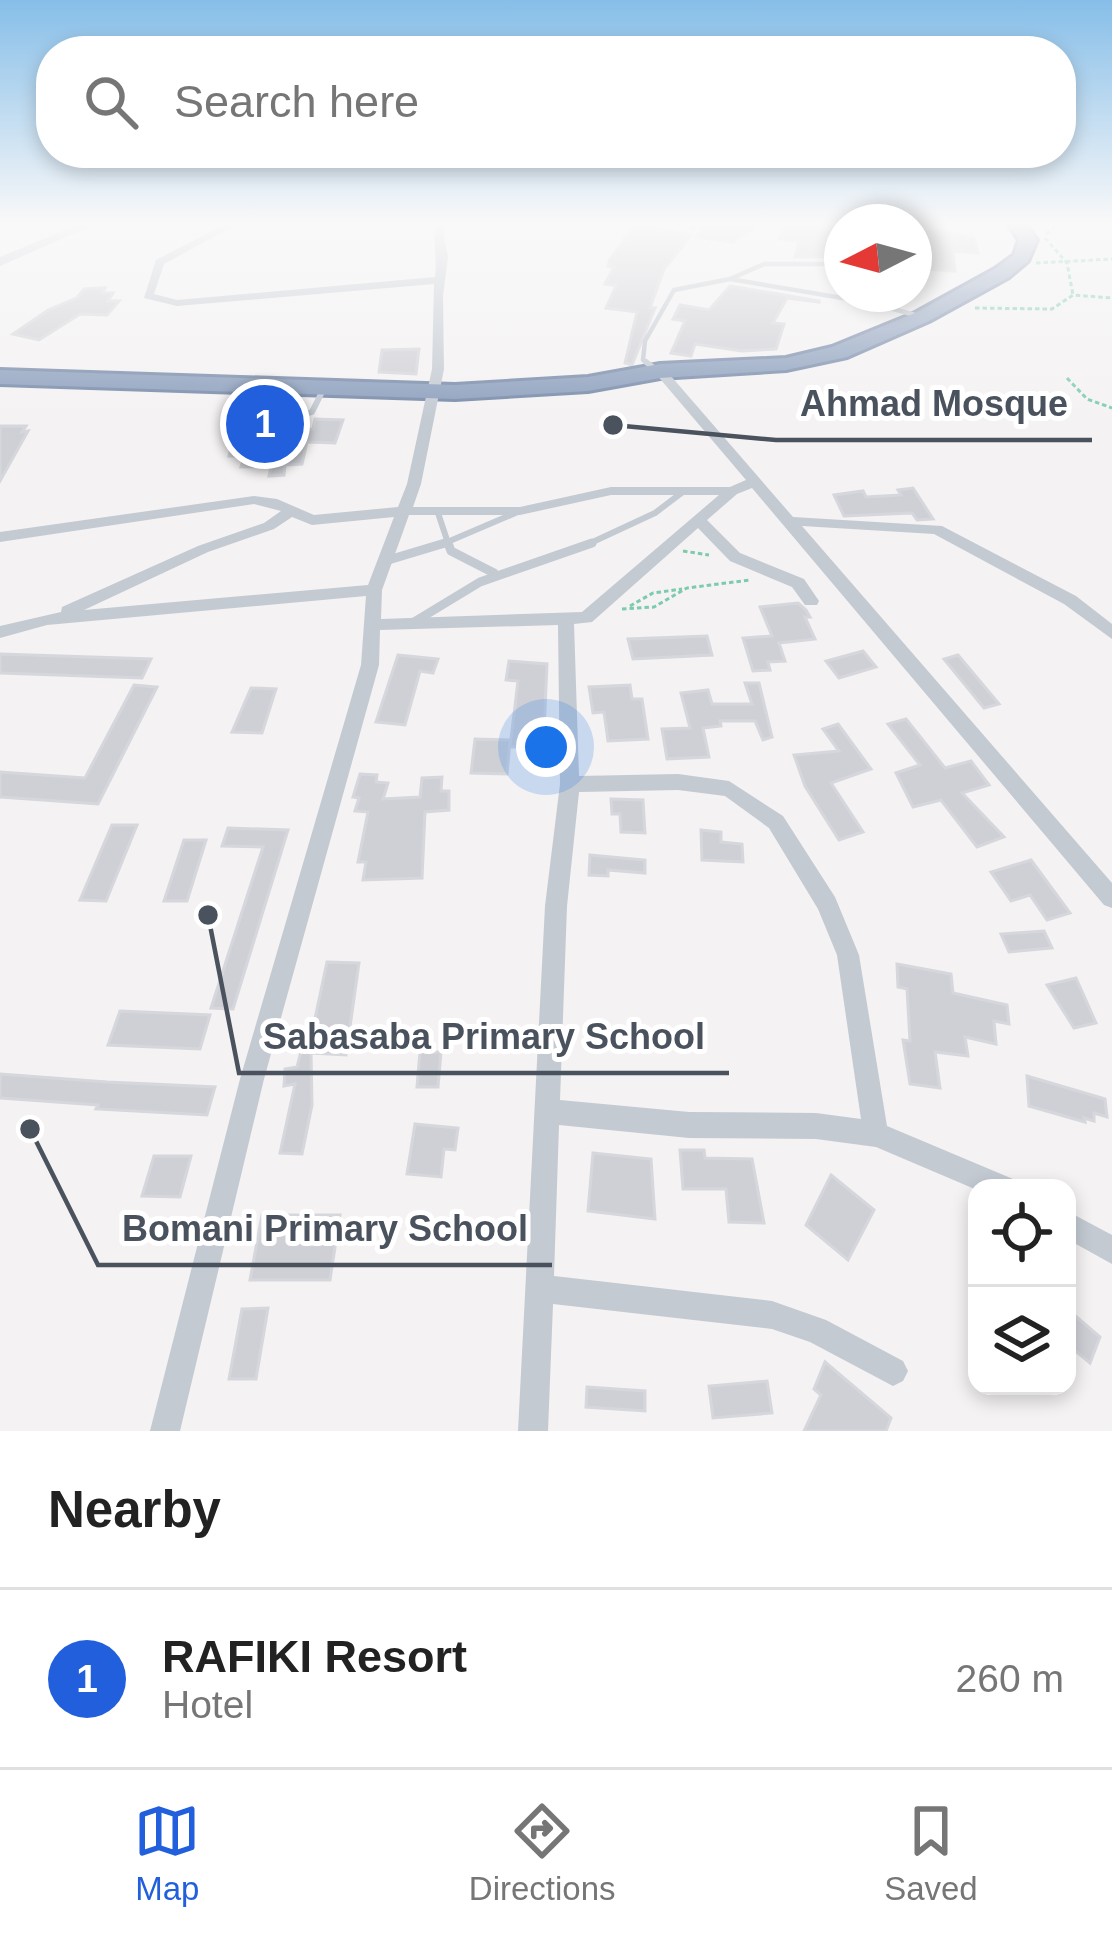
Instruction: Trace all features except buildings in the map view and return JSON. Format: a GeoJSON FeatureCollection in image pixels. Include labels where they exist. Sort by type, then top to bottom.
{"type":"FeatureCollection","features":[{"type":"Feature","properties":{"kind":"highway"},"geometry":{"type":"LineString","coordinates":[[922,316],[954,289]]}},
{"type":"Feature","properties":{"kind":"highway"},"geometry":{"type":"LineString","coordinates":[[0,377],[434,392],[588,384],[660,371],[736,369],[812,359],[885,335],[971,289]]}},
{"type":"Feature","properties":{"kind":"street"},"geometry":{"type":"LineString","coordinates":[[151,289],[148,296],[177,303],[339,289]]}},
{"type":"Feature","properties":{"kind":"street"},"geometry":{"type":"LineString","coordinates":[[165,1431],[258,1057],[370,665],[374,590],[406,511],[434,392],[439,289]]}},
{"type":"Feature","properties":{"kind":"street"},"geometry":{"type":"LineString","coordinates":[[660,371],[1112,898]]}},
{"type":"Feature","properties":{"kind":"street"},"geometry":{"type":"LineString","coordinates":[[370,625],[576,620],[732,491],[752,483]]}},
{"type":"Feature","properties":{"kind":"street"},"geometry":{"type":"LineString","coordinates":[[0,537],[254,500],[272,502],[312,520],[406,511],[520,511],[591,493],[732,491]]}},
{"type":"Feature","properties":{"kind":"street"},"geometry":{"type":"LineString","coordinates":[[47,620],[203,549],[268,526],[288,513]]}},
{"type":"Feature","properties":{"kind":"street"},"geometry":{"type":"LineString","coordinates":[[698,519],[735,557],[798,583],[811,601]]}},
{"type":"Feature","properties":{"kind":"street"},"geometry":{"type":"LineString","coordinates":[[788,521],[918,525],[938,530],[1057,593],[1112,633]]}},
{"type":"Feature","properties":{"kind":"street"},"geometry":{"type":"LineString","coordinates":[[0,632],[47,620],[374,590]]}},
{"type":"Feature","properties":{"kind":"street"},"geometry":{"type":"LineString","coordinates":[[533,1431],[557,888],[570,784],[576,620]]}},
{"type":"Feature","properties":{"kind":"street"},"geometry":{"type":"LineString","coordinates":[[570,784],[678,782],[729,789],[776,822],[826,904],[848,955],[876,1134]]}},
{"type":"Feature","properties":{"kind":"street"},"geometry":{"type":"LineString","coordinates":[[550,1112],[876,1134],[983,1179]]}},
{"type":"Feature","properties":{"kind":"street"},"geometry":{"type":"LineString","coordinates":[[1076,1229],[1112,1250]]}},
{"type":"Feature","properties":{"kind":"street"},"geometry":{"type":"LineString","coordinates":[[541,1289],[772,1316],[834,1338],[893,1371]]}},
{"type":"Feature","properties":{"kind":"lane"},"geometry":{"type":"LineString","coordinates":[[660,371],[647,366],[642,353],[652,325],[674,290],[680,289]]}},
{"type":"Feature","properties":{"kind":"lane"},"geometry":{"type":"LineString","coordinates":[[785,289],[922,316]]}},
{"type":"Feature","properties":{"kind":"lane"},"geometry":{"type":"LineString","coordinates":[[884,294],[893,308]]}},
{"type":"Feature","properties":{"kind":"lane"},"geometry":{"type":"LineString","coordinates":[[282,421],[312,412],[324,388]]}},
{"type":"Feature","properties":{"kind":"lane"},"geometry":{"type":"LineString","coordinates":[[414,622],[494,573],[638,524],[684,490]]}},
{"type":"Feature","properties":{"kind":"lane"},"geometry":{"type":"LineString","coordinates":[[385,561],[447,542],[520,511]]}},
{"type":"Feature","properties":{"kind":"lane"},"geometry":{"type":"LineString","coordinates":[[438,513],[455,555],[494,573]]}},
{"type":"Feature","properties":{"kind":"path"},"geometry":{"type":"LineString","coordinates":[[1073,289],[1073,295]]}},
{"type":"Feature","properties":{"kind":"path"},"geometry":{"type":"LineString","coordinates":[[946,304],[1047,309],[1073,295],[1112,298]]}},
{"type":"Feature","properties":{"kind":"path"},"geometry":{"type":"LineString","coordinates":[[1067,378],[1087,399],[1112,408]]}},
{"type":"Feature","properties":{"kind":"path"},"geometry":{"type":"LineString","coordinates":[[666,548],[735,557]]}},
{"type":"Feature","properties":{"kind":"path"},"geometry":{"type":"LineString","coordinates":[[628,607],[653,593],[780,575]]}},
{"type":"Feature","properties":{"kind":"path"},"geometry":{"type":"LineString","coordinates":[[576,620],[628,607],[654,607],[687,588]]}},
{"type":"Feature","properties":{"kind":"place","name":"RAFIKI Resort"},"geometry":{"type":"Point","coordinates":[265,424]}},
{"type":"Feature","properties":{"kind":"place","name":"Ahmad Mosque"},"geometry":{"type":"Point","coordinates":[613,425]}},
{"type":"Feature","properties":{"kind":"place","name":"Sabasaba Primary School"},"geometry":{"type":"Point","coordinates":[208,915]}},
{"type":"Feature","properties":{"kind":"place","name":"Bomani Primary School"},"geometry":{"type":"Point","coordinates":[30,1129]}}]}
